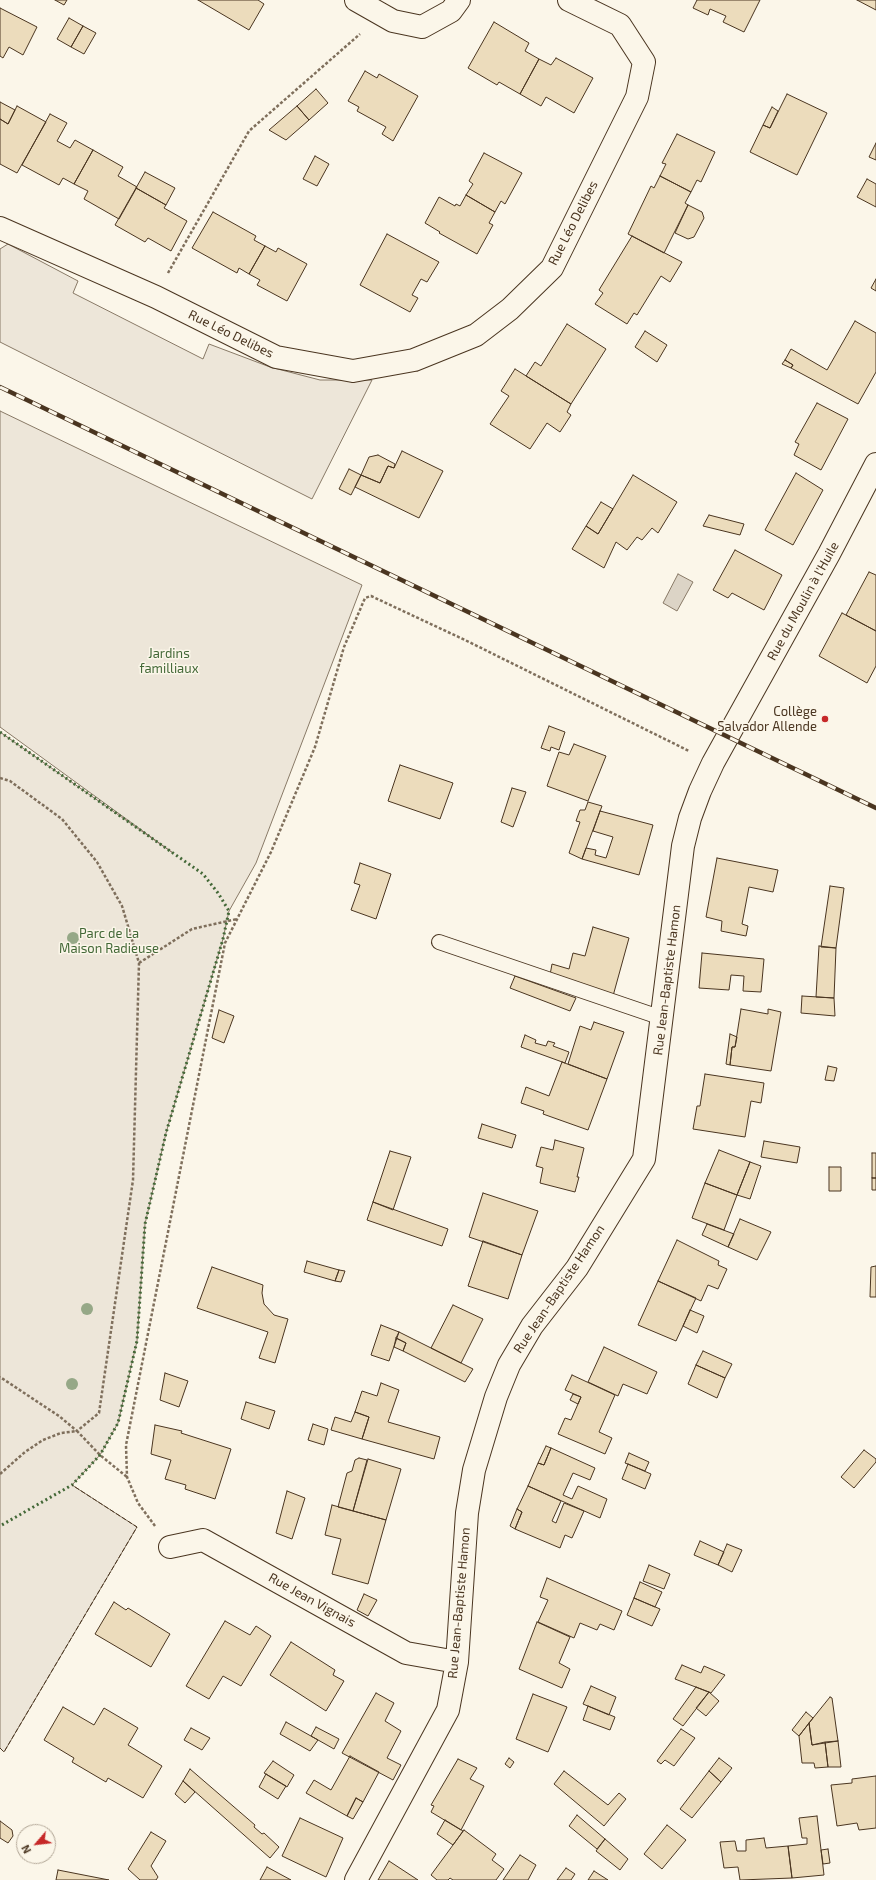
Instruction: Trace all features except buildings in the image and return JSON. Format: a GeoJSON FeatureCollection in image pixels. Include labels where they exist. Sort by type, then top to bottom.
{"type":"FeatureCollection","features":[{"type":"Feature","properties":{"kind":"street"},"geometry":{"type":"LineString","coordinates":[[364,5],[393,22],[422,27],[451,12],[459,0]]}},
{"type":"Feature","properties":{"kind":"street","name":"Rue Léo Delibes"},"geometry":{"type":"LineString","coordinates":[[0,228],[156,297],[276,357],[353,371],[414,360],[476,335],[510,309],[552,268],[637,97],[644,62],[620,25],[569,0]]}},
{"type":"Feature","properties":{"kind":"street","name":"Rue du Moulin à l'Huile"},"geometry":{"type":"LineString","coordinates":[[727,737],[829,554],[876,464]]}},
{"type":"Feature","properties":{"kind":"street","name":"Rue Jean-Baptiste Hamon"},"geometry":{"type":"LineString","coordinates":[[356,1880],[448,1710],[457,1662],[467,1513],[474,1470],[496,1397],[509,1365],[532,1326],[577,1268],[644,1159],[683,846],[690,818],[713,763],[727,737]]}},
{"type":"Feature","properties":{"kind":"street","name":"Rue Jean Vignais"},"geometry":{"type":"LineString","coordinates":[[170,1547],[203,1540],[406,1653],[457,1662]]}},
{"type":"Feature","properties":{"kind":"lane"},"geometry":{"type":"LineString","coordinates":[[438,942],[662,1018]]}},
{"type":"Feature","properties":{"kind":"path"},"geometry":{"type":"LineString","coordinates":[[156,297],[250,131],[366,28],[364,5]]}},
{"type":"Feature","properties":{"kind":"path"},"geometry":{"type":"LineString","coordinates":[[170,1547],[138,1503],[127,1477],[126,1445],[225,943],[271,852],[315,747],[344,647],[365,598],[370,596],[464,640],[713,763]]}},
{"type":"Feature","properties":{"kind":"path"},"geometry":{"type":"LineString","coordinates":[[0,778],[10,781],[62,819],[96,862],[122,906],[139,963],[132,1180],[98,1413],[77,1431],[61,1433],[43,1440],[25,1452],[0,1474]]}},
{"type":"Feature","properties":{"kind":"path"},"geometry":{"type":"LineString","coordinates":[[139,963],[192,929],[237,919]]}},
{"type":"Feature","properties":{"kind":"path"},"geometry":{"type":"LineString","coordinates":[[0,1377],[59,1416],[77,1431],[100,1455],[127,1477]]}},
{"type":"Feature","properties":{"kind":"green space"},"geometry":{"type":"Polygon","coordinates":[[[8,244],[78,281],[73,293],[203,359],[209,344],[270,367],[320,380],[372,380],[312,499],[0,342],[0,249],[8,244]]]}},
{"type":"Feature","properties":{"kind":"green space"},"geometry":{"type":"Polygon","coordinates":[[[0,411],[362,585],[256,863],[229,911],[223,939],[166,1133],[145,1224],[137,1341],[118,1423],[100,1455],[72,1485],[137,1527],[4,1752],[0,1748],[0,732],[173,853],[0,727],[0,411]]]}},
{"type":"Feature","properties":{"kind":"shaded area"},"geometry":{"type":"Polygon","coordinates":[[[678,574],[693,582],[677,611],[663,603],[678,574]]]}},
{"type":"Feature","properties":{"kind":"railway"},"geometry":{"type":"LineString","coordinates":[[0,387],[876,808]]}},
{"type":"Feature","properties":{"kind":"hedge"},"geometry":{"type":"LineString","coordinates":[[0,732],[203,874],[218,893],[229,911],[223,939],[166,1133],[145,1224],[137,1341],[118,1423],[100,1455],[72,1485],[0,1526]]}},
{"type":"Feature","properties":{"kind":"fence"},"geometry":{"type":"LineString","coordinates":[[0,1748],[4,1752],[137,1527],[72,1485]]}},
{"type":"Feature","properties":{"kind":"place","name":"Collège Salvador Allende"},"geometry":{"type":"Point","coordinates":[825,719]}},
{"type":"Feature","properties":{"kind":"park label","name":"Jardins familliaux"},"geometry":{"type":"Point","coordinates":[169,662]}},
{"type":"Feature","properties":{"kind":"park label","name":"Parc de La Maison Radieuse"},"geometry":{"type":"Point","coordinates":[109,942]}}]}
